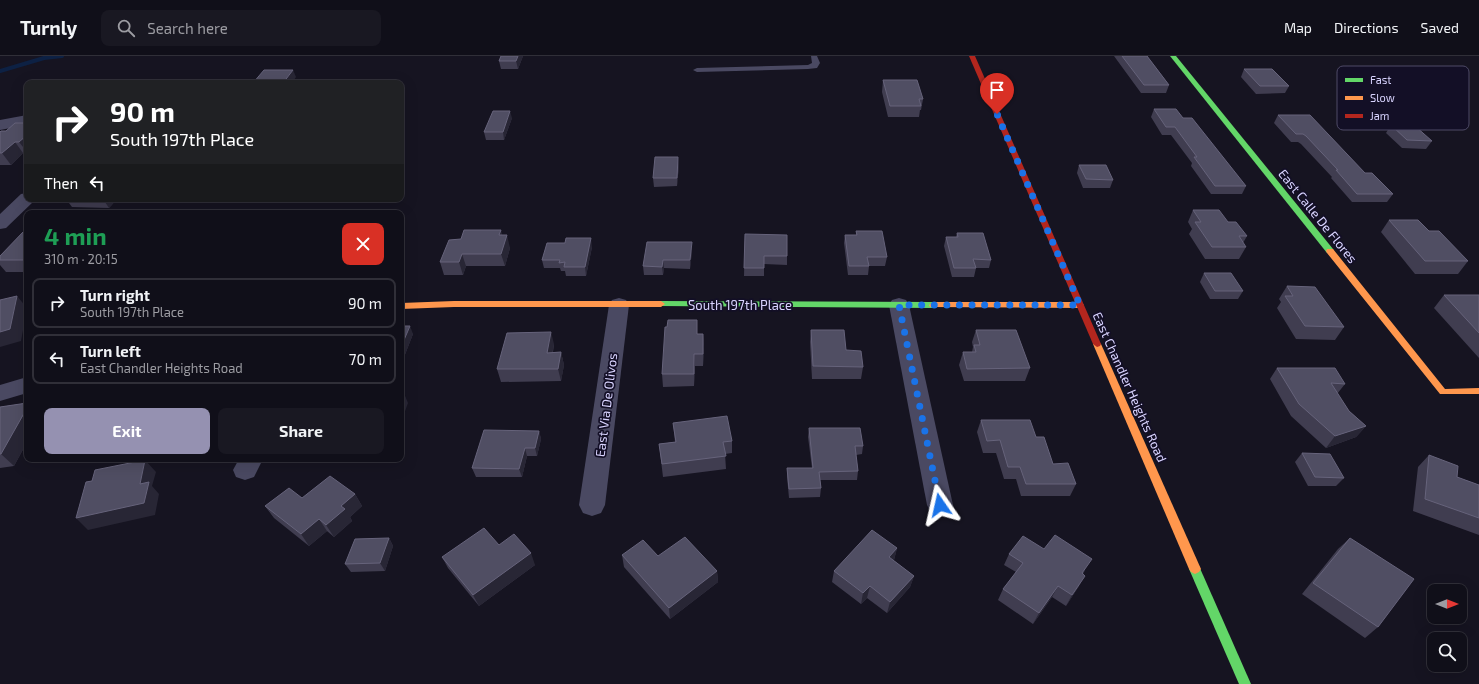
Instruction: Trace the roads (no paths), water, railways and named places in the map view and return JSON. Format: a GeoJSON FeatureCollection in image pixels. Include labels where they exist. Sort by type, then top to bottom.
{"type":"FeatureCollection","features":[{"type":"Feature","properties":{"kind":"street","name":"East Chandler Heights Road"},"geometry":{"type":"LineString","coordinates":[[972,56],[1245,684]]}},
{"type":"Feature","properties":{"kind":"street","name":"East Calle De Flores"},"geometry":{"type":"LineString","coordinates":[[1173,56],[1443,392],[1479,391]]}},
{"type":"Feature","properties":{"kind":"street"},"geometry":{"type":"LineString","coordinates":[[0,125],[24,121]]}},
{"type":"Feature","properties":{"kind":"street"},"geometry":{"type":"LineString","coordinates":[[0,224],[24,201]]}},
{"type":"Feature","properties":{"kind":"street","name":"South 197th Place"},"geometry":{"type":"LineString","coordinates":[[404,306],[454,304],[1080,305]]}},
{"type":"Feature","properties":{"kind":"street","name":"East Via De Olivos"},"geometry":{"type":"LineString","coordinates":[[592,505],[619,305]]}},
{"type":"Feature","properties":{"kind":"street"},"geometry":{"type":"LineString","coordinates":[[899,305],[940,505]]}},
{"type":"Feature","properties":{"kind":"street"},"geometry":{"type":"LineString","coordinates":[[0,393],[24,386]]}},
{"type":"Feature","properties":{"kind":"lane"},"geometry":{"type":"LineString","coordinates":[[697,70],[808,67],[814,66],[816,63],[814,56]]}},
{"type":"Feature","properties":{"kind":"waterway"},"geometry":{"type":"LineString","coordinates":[[0,71],[44,58],[62,56]]}}]}
